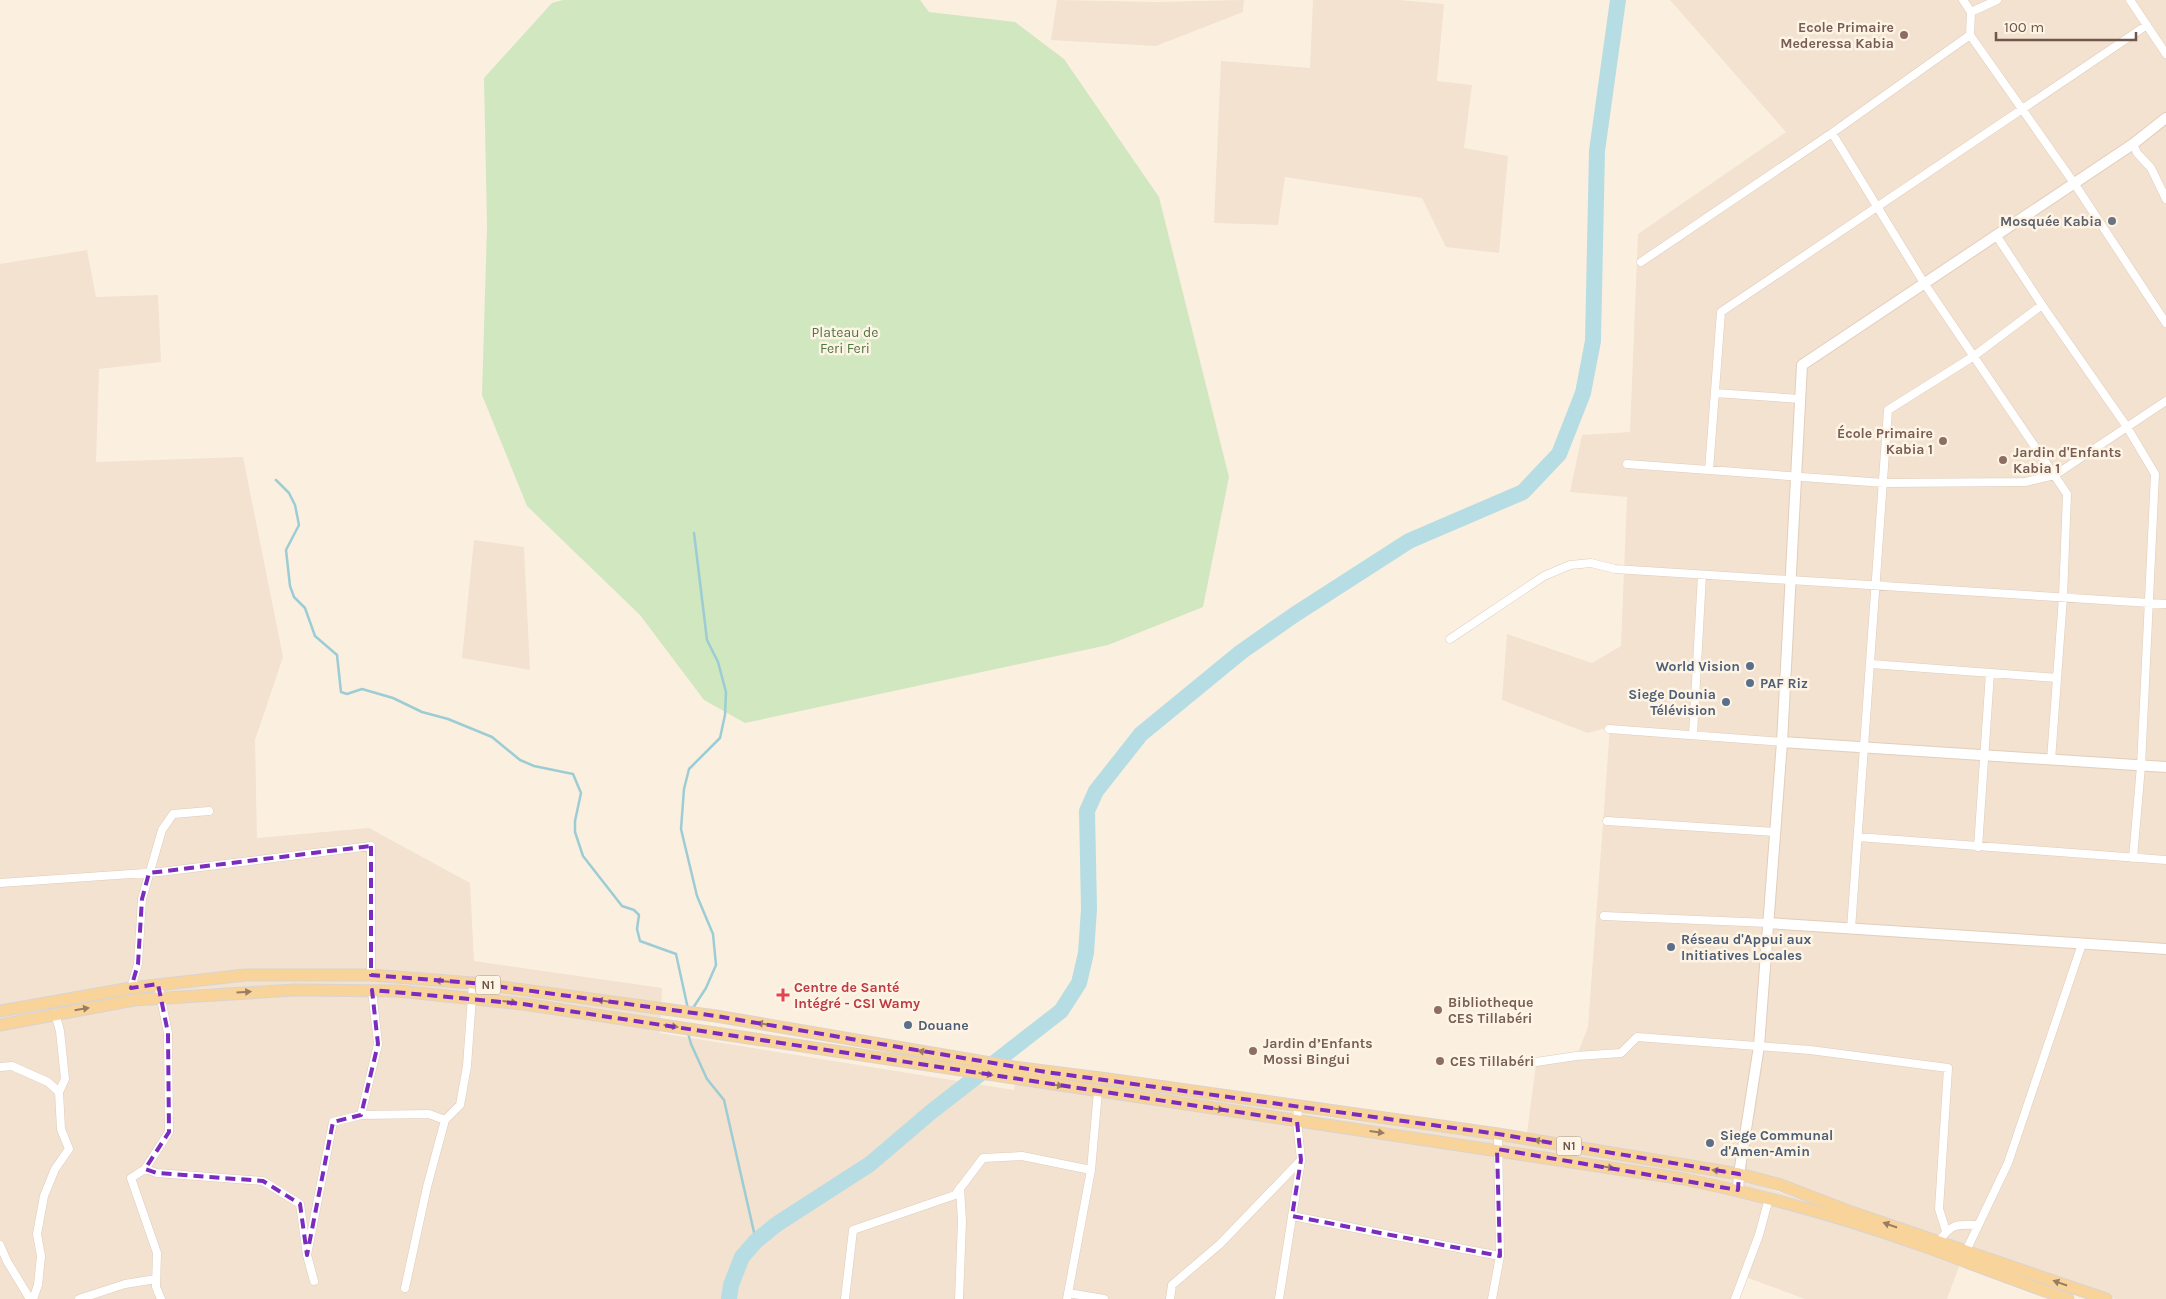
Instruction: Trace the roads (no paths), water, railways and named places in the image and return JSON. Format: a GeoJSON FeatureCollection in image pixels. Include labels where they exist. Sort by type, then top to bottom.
{"type":"FeatureCollection","features":[{"type":"Feature","properties":{"kind":"main road","name":"N1"},"geometry":{"type":"LineString","coordinates":[[0,1011],[158,984],[245,975],[371,975],[473,983],[716,1016],[1014,1067],[1498,1134],[1738,1174],[1781,1185],[2106,1299]]}},
{"type":"Feature","properties":{"kind":"main road","name":"N1"},"geometry":{"type":"LineString","coordinates":[[0,1025],[55,1013],[134,1000],[285,990],[372,990],[472,998],[1497,1149],[1684,1179],[1769,1198],[1928,1248],[2068,1299]]}},
{"type":"Feature","properties":{"kind":"main road"},"geometry":{"type":"LineString","coordinates":[[870,1056],[873,1043]]}},
{"type":"Feature","properties":{"kind":"street"},"geometry":{"type":"LineString","coordinates":[[1963,0],[1971,12],[1970,35],[2074,183],[2166,322]]}},
{"type":"Feature","properties":{"kind":"street"},"geometry":{"type":"LineString","coordinates":[[1971,12],[1997,0]]}},
{"type":"Feature","properties":{"kind":"street"},"geometry":{"type":"LineString","coordinates":[[2130,0],[2166,54]]}},
{"type":"Feature","properties":{"kind":"street"},"geometry":{"type":"LineString","coordinates":[[1709,470],[1721,312],[2147,25]]}},
{"type":"Feature","properties":{"kind":"street"},"geometry":{"type":"LineString","coordinates":[[1641,262],[1832,133],[1970,35]]}},
{"type":"Feature","properties":{"kind":"street"},"geometry":{"type":"LineString","coordinates":[[1738,1190],[1738,1174],[1759,1046],[1782,742],[1802,365],[2133,144],[2166,118]]}},
{"type":"Feature","properties":{"kind":"street"},"geometry":{"type":"LineString","coordinates":[[1832,133],[1924,283],[2067,494],[2063,597],[2051,760]]}},
{"type":"Feature","properties":{"kind":"street"},"geometry":{"type":"LineString","coordinates":[[2133,144],[2137,153],[2151,168],[2166,199]]}},
{"type":"Feature","properties":{"kind":"street"},"geometry":{"type":"LineString","coordinates":[[1996,235],[2127,427],[2155,474],[2141,766],[2133,858]]}},
{"type":"Feature","properties":{"kind":"street"},"geometry":{"type":"LineString","coordinates":[[1850,928],[1877,586],[1888,410],[1974,356],[2042,305]]}},
{"type":"Feature","properties":{"kind":"street"},"geometry":{"type":"LineString","coordinates":[[1715,392],[1800,399]]}},
{"type":"Feature","properties":{"kind":"street"},"geometry":{"type":"LineString","coordinates":[[1627,464],[1884,483],[2025,482],[2055,475],[2166,400]]}},
{"type":"Feature","properties":{"kind":"street"},"geometry":{"type":"LineString","coordinates":[[1450,639],[1544,576],[1570,565],[1591,563],[1615,568],[1790,582],[2166,604]]}},
{"type":"Feature","properties":{"kind":"street"},"geometry":{"type":"LineString","coordinates":[[1693,735],[1702,575]]}},
{"type":"Feature","properties":{"kind":"street"},"geometry":{"type":"LineString","coordinates":[[1871,664],[2057,678]]}},
{"type":"Feature","properties":{"kind":"street"},"geometry":{"type":"LineString","coordinates":[[1978,847],[1990,672]]}},
{"type":"Feature","properties":{"kind":"street"},"geometry":{"type":"LineString","coordinates":[[1608,729],[1864,748],[2166,767]]}},
{"type":"Feature","properties":{"kind":"street"},"geometry":{"type":"LineString","coordinates":[[131,988],[138,964],[142,898],[162,830],[173,814],[209,811]]}},
{"type":"Feature","properties":{"kind":"street"},"geometry":{"type":"LineString","coordinates":[[1607,821],[1775,832]]}},
{"type":"Feature","properties":{"kind":"street"},"geometry":{"type":"LineString","coordinates":[[1858,837],[2166,860]]}},
{"type":"Feature","properties":{"kind":"street"},"geometry":{"type":"LineString","coordinates":[[0,883],[150,873],[371,846],[371,975]]}},
{"type":"Feature","properties":{"kind":"street"},"geometry":{"type":"LineString","coordinates":[[1604,916],[1768,923],[2166,949]]}},
{"type":"Feature","properties":{"kind":"street"},"geometry":{"type":"LineString","coordinates":[[1966,1251],[2008,1163],[2082,944]]}},
{"type":"Feature","properties":{"kind":"street"},"geometry":{"type":"LineString","coordinates":[[405,1288],[427,1188],[445,1120],[460,1105],[467,1066],[473,983]]}},
{"type":"Feature","properties":{"kind":"street"},"geometry":{"type":"LineString","coordinates":[[158,984],[168,1033],[169,1132],[145,1169],[131,1178],[157,1253],[156,1287],[161,1299]]}},
{"type":"Feature","properties":{"kind":"street"},"geometry":{"type":"LineString","coordinates":[[361,1115],[378,1044],[372,990]]}},
{"type":"Feature","properties":{"kind":"street"},"geometry":{"type":"LineString","coordinates":[[32,1299],[38,1285],[41,1256],[37,1234],[44,1196],[55,1169],[69,1149],[61,1129],[59,1092],[65,1079],[60,1031],[55,1013]]}},
{"type":"Feature","properties":{"kind":"street"},"geometry":{"type":"LineString","coordinates":[[1536,1062],[1576,1056],[1621,1053],[1637,1037],[1759,1046],[1948,1068],[1939,1209],[1946,1231]]}},
{"type":"Feature","properties":{"kind":"street"},"geometry":{"type":"LineString","coordinates":[[0,1068],[12,1066],[48,1082],[59,1092]]}},
{"type":"Feature","properties":{"kind":"street"},"geometry":{"type":"LineString","coordinates":[[1098,1091],[1092,1170],[1067,1296],[1104,1299]]}},
{"type":"Feature","properties":{"kind":"street"},"geometry":{"type":"LineString","coordinates":[[1279,1299],[1301,1160],[1297,1121],[1298,1106]]}},
{"type":"Feature","properties":{"kind":"street"},"geometry":{"type":"LineString","coordinates":[[307,1255],[333,1122],[361,1115],[429,1114],[445,1120]]}},
{"type":"Feature","properties":{"kind":"street"},"geometry":{"type":"LineString","coordinates":[[1492,1299],[1500,1256],[1498,1134]]}},
{"type":"Feature","properties":{"kind":"street"},"geometry":{"type":"LineString","coordinates":[[846,1299],[853,1230],[955,1196],[983,1158],[1022,1156],[1092,1170]]}},
{"type":"Feature","properties":{"kind":"street"},"geometry":{"type":"LineString","coordinates":[[1170,1299],[1172,1284],[1220,1244],[1301,1160]]}},
{"type":"Feature","properties":{"kind":"street"},"geometry":{"type":"LineString","coordinates":[[145,1169],[157,1173],[263,1181],[300,1204],[307,1255],[314,1281]]}},
{"type":"Feature","properties":{"kind":"street"},"geometry":{"type":"LineString","coordinates":[[960,1188],[962,1221],[960,1299]]}},
{"type":"Feature","properties":{"kind":"street"},"geometry":{"type":"LineString","coordinates":[[1735,1299],[1759,1235],[1769,1198]]}},
{"type":"Feature","properties":{"kind":"street"},"geometry":{"type":"LineString","coordinates":[[1292,1216],[1500,1256]]}},
{"type":"Feature","properties":{"kind":"street"},"geometry":{"type":"LineString","coordinates":[[1939,1242],[1946,1231],[1958,1224],[1977,1225]]}},
{"type":"Feature","properties":{"kind":"street"},"geometry":{"type":"LineString","coordinates":[[0,1245],[7,1261],[32,1299]]}},
{"type":"Feature","properties":{"kind":"street"},"geometry":{"type":"LineString","coordinates":[[79,1299],[125,1284],[156,1279]]}},
{"type":"Feature","properties":{"kind":"waterway"},"geometry":{"type":"LineString","coordinates":[[729,1299],[731,1285],[742,1257],[756,1241],[777,1224],[870,1164],[931,1112],[1061,1011],[1079,983],[1086,953],[1089,909],[1087,811],[1096,791],[1141,734],[1241,652],[1294,615],[1409,541],[1523,492],[1559,454],[1583,393],[1593,341],[1597,151],[1618,0]]}},
{"type":"Feature","properties":{"kind":"waterway"},"geometry":{"type":"LineString","coordinates":[[276,480],[289,493],[295,505],[299,525],[286,550],[290,586],[294,597],[305,608],[315,636],[337,655],[341,692],[347,694],[362,689],[393,698],[422,712],[448,719],[492,737],[520,760],[534,766],[573,774],[581,793],[575,821],[575,832],[583,856],[622,906],[634,910],[639,915],[637,929],[640,941],[676,954],[688,1009]]}},
{"type":"Feature","properties":{"kind":"waterway"},"geometry":{"type":"LineString","coordinates":[[693,1008],[706,988],[716,965],[713,934],[697,896],[681,829],[684,789],[689,769],[720,738],[725,715],[726,692],[718,662],[707,640],[694,533]]}},
{"type":"Feature","properties":{"kind":"waterway"},"geometry":{"type":"LineString","coordinates":[[688,1033],[707,1079],[724,1100],[756,1241]]}},
{"type":"Feature","properties":{"kind":"place","name":"Ecole Primaire Mederessa Kabia"},"geometry":{"type":"Point","coordinates":[1904,35]}},
{"type":"Feature","properties":{"kind":"place","name":"Mosquée Kabia"},"geometry":{"type":"Point","coordinates":[2112,221]}},
{"type":"Feature","properties":{"kind":"place","name":"École Primaire Kabia 1"},"geometry":{"type":"Point","coordinates":[1943,441]}},
{"type":"Feature","properties":{"kind":"place","name":"Jardin d'Enfants Kabia 1"},"geometry":{"type":"Point","coordinates":[2003,460]}},
{"type":"Feature","properties":{"kind":"place","name":"World Vision"},"geometry":{"type":"Point","coordinates":[1750,666]}},
{"type":"Feature","properties":{"kind":"place","name":"PAF Riz"},"geometry":{"type":"Point","coordinates":[1750,683]}},
{"type":"Feature","properties":{"kind":"place","name":"Siege Dounia Télévision"},"geometry":{"type":"Point","coordinates":[1726,702]}},
{"type":"Feature","properties":{"kind":"place","name":"Réseau d'Appui aux Initiatives Locales"},"geometry":{"type":"Point","coordinates":[1671,947]}},
{"type":"Feature","properties":{"kind":"place","name":"Centre de Santé Intégré - CSI Wamy"},"geometry":{"type":"Point","coordinates":[783,995]}},
{"type":"Feature","properties":{"kind":"place","name":"Bibliotheque CES Tillabéri"},"geometry":{"type":"Point","coordinates":[1438,1010]}},
{"type":"Feature","properties":{"kind":"place","name":"Douane"},"geometry":{"type":"Point","coordinates":[908,1025]}},
{"type":"Feature","properties":{"kind":"place","name":"Jardin d’Enfants Mossi Bingui"},"geometry":{"type":"Point","coordinates":[1253,1051]}},
{"type":"Feature","properties":{"kind":"place","name":"CES Tillabéri"},"geometry":{"type":"Point","coordinates":[1440,1061]}},
{"type":"Feature","properties":{"kind":"place","name":"Siege Communal d'Amen-Amin"},"geometry":{"type":"Point","coordinates":[1710,1143]}},
{"type":"Feature","properties":{"kind":"park label","name":"Plateau de Feri Feri"},"geometry":{"type":"Point","coordinates":[845,340]}}]}
